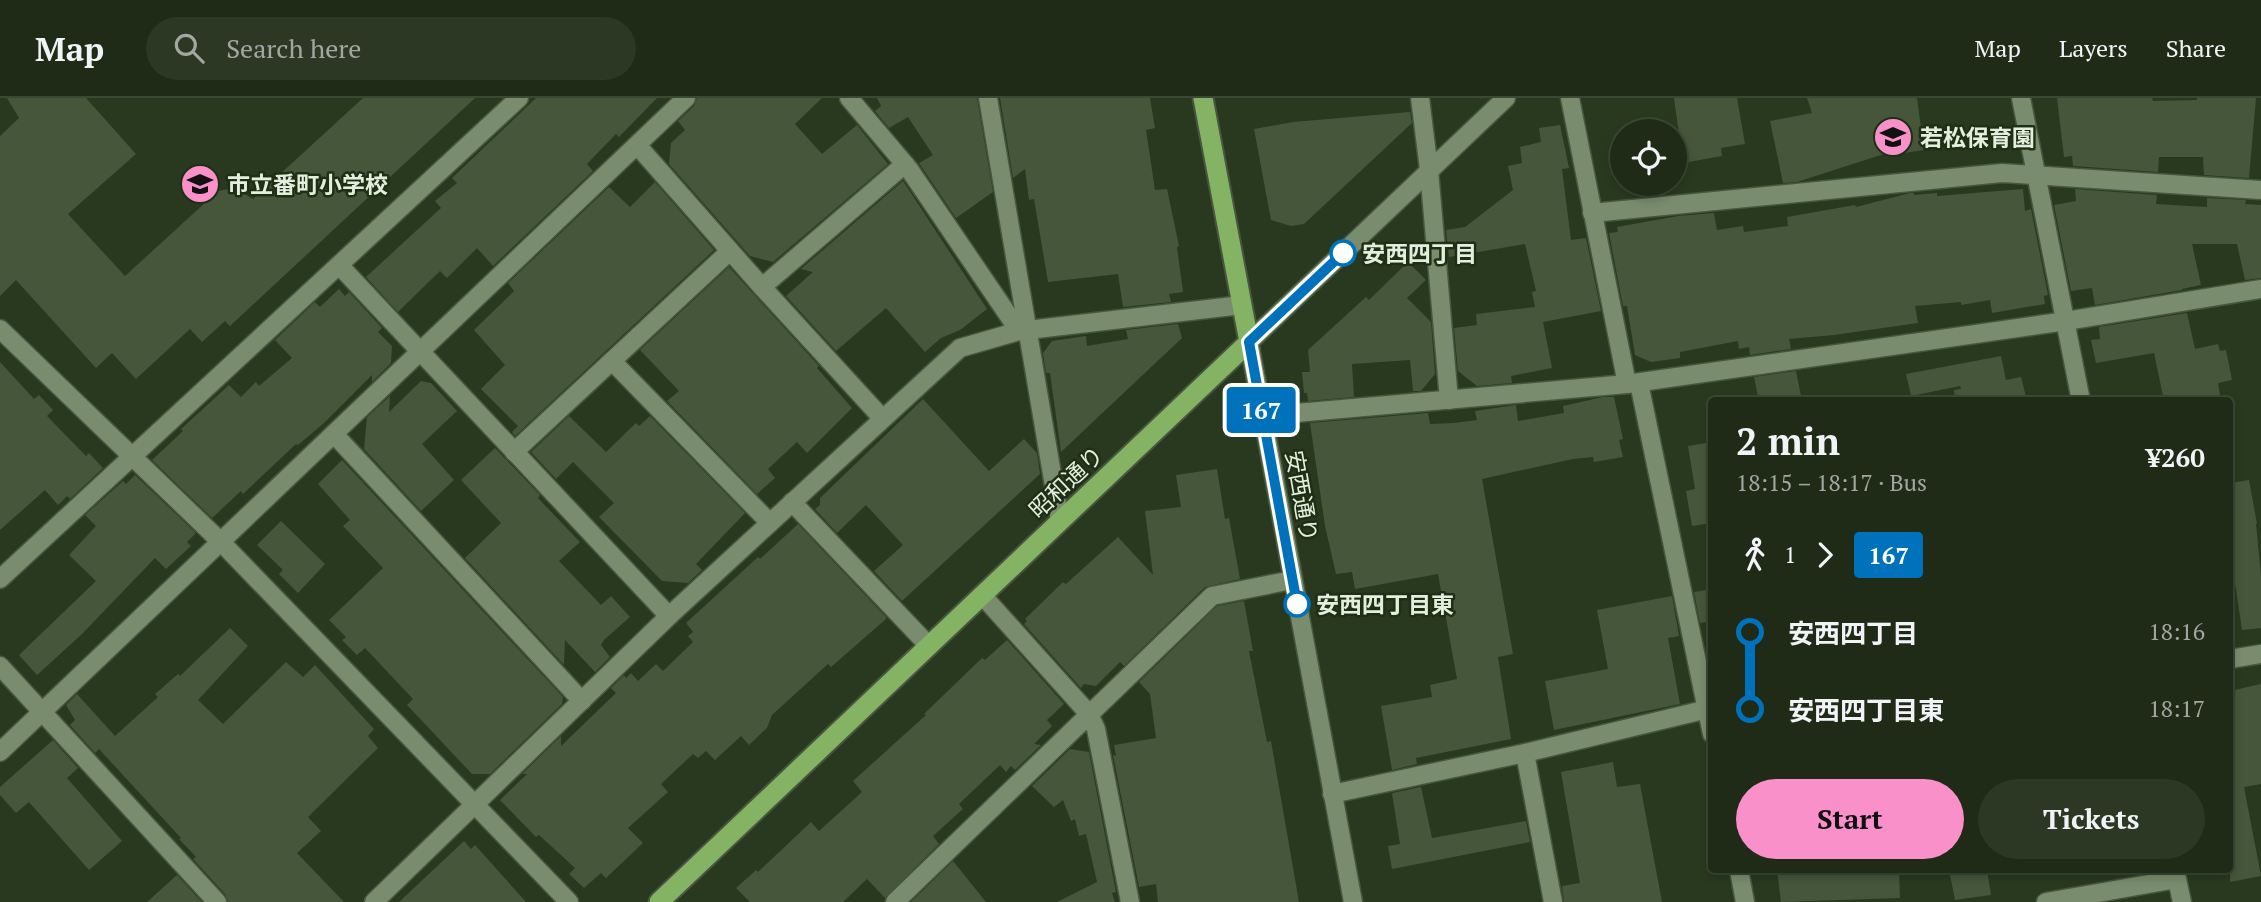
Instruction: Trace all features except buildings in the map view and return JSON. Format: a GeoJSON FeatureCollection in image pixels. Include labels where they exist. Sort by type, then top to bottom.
{"type":"FeatureCollection","features":[{"type":"Feature","properties":{"kind":"highway","name":"昭和通り"},"geometry":{"type":"LineString","coordinates":[[659,902],[1249,342]]}},
{"type":"Feature","properties":{"kind":"street"},"geometry":{"type":"LineString","coordinates":[[0,579],[519,98]]}},
{"type":"Feature","properties":{"kind":"street"},"geometry":{"type":"LineString","coordinates":[[0,752],[686,98]]}},
{"type":"Feature","properties":{"kind":"street"},"geometry":{"type":"LineString","coordinates":[[849,98],[905,164],[1024,330]]}},
{"type":"Feature","properties":{"kind":"street"},"geometry":{"type":"LineString","coordinates":[[988,98],[1024,330],[1060,521]]}},
{"type":"Feature","properties":{"kind":"street","name":"安西通り"},"geometry":{"type":"LineString","coordinates":[[1203,98],[1353,902]]}},
{"type":"Feature","properties":{"kind":"street"},"geometry":{"type":"LineString","coordinates":[[1420,98],[1449,400]]}},
{"type":"Feature","properties":{"kind":"street","name":"昭和通り"},"geometry":{"type":"LineString","coordinates":[[1249,342],[1506,98]]}},
{"type":"Feature","properties":{"kind":"street"},"geometry":{"type":"LineString","coordinates":[[1570,98],[1592,213],[1708,704]]}},
{"type":"Feature","properties":{"kind":"street"},"geometry":{"type":"LineString","coordinates":[[2021,98],[2080,397]]}},
{"type":"Feature","properties":{"kind":"street"},"geometry":{"type":"LineString","coordinates":[[637,145],[882,418]]}},
{"type":"Feature","properties":{"kind":"street"},"geometry":{"type":"LineString","coordinates":[[762,287],[905,164]]}},
{"type":"Feature","properties":{"kind":"street"},"geometry":{"type":"LineString","coordinates":[[1592,213],[2002,173],[2261,190]]}},
{"type":"Feature","properties":{"kind":"street"},"geometry":{"type":"LineString","coordinates":[[514,452],[730,251]]}},
{"type":"Feature","properties":{"kind":"street"},"geometry":{"type":"LineString","coordinates":[[340,265],[668,616]]}},
{"type":"Feature","properties":{"kind":"street"},"geometry":{"type":"LineString","coordinates":[[1262,416],[1633,384],[2066,321],[2261,289]]}},
{"type":"Feature","properties":{"kind":"street"},"geometry":{"type":"LineString","coordinates":[[374,902],[668,616],[960,348],[1024,330],[1242,305]]}},
{"type":"Feature","properties":{"kind":"street"},"geometry":{"type":"LineString","coordinates":[[0,329],[221,542],[569,902]]}},
{"type":"Feature","properties":{"kind":"street"},"geometry":{"type":"LineString","coordinates":[[612,361],[770,523]]}},
{"type":"Feature","properties":{"kind":"street"},"geometry":{"type":"LineString","coordinates":[[334,434],[582,701]]}},
{"type":"Feature","properties":{"kind":"street"},"geometry":{"type":"LineString","coordinates":[[792,502],[929,646]]}},
{"type":"Feature","properties":{"kind":"street"},"geometry":{"type":"LineString","coordinates":[[895,902],[1212,596],[1293,580]]}},
{"type":"Feature","properties":{"kind":"street"},"geometry":{"type":"LineString","coordinates":[[982,595],[1089,715],[1096,729],[1130,902]]}},
{"type":"Feature","properties":{"kind":"street"},"geometry":{"type":"LineString","coordinates":[[2233,659],[2261,654]]}},
{"type":"Feature","properties":{"kind":"street"},"geometry":{"type":"LineString","coordinates":[[0,666],[217,902]]}},
{"type":"Feature","properties":{"kind":"street"},"geometry":{"type":"LineString","coordinates":[[1332,794],[1525,753],[1708,708]]}},
{"type":"Feature","properties":{"kind":"street"},"geometry":{"type":"LineString","coordinates":[[1525,753],[1553,902]]}},
{"type":"Feature","properties":{"kind":"street"},"geometry":{"type":"LineString","coordinates":[[1740,873],[1745,902]]}},
{"type":"Feature","properties":{"kind":"street"},"geometry":{"type":"LineString","coordinates":[[2046,902],[2176,875],[2182,902]]}},
{"type":"Feature","properties":{"kind":"bus line","name":"167"},"geometry":{"type":"LineString","coordinates":[[1297,604],[1249,342],[1343,253]]}},
{"type":"Feature","properties":{"kind":"place","name":"若松保育園"},"geometry":{"type":"Point","coordinates":[1893,137]}},
{"type":"Feature","properties":{"kind":"place","name":"市立番町小学校"},"geometry":{"type":"Point","coordinates":[200,184]}},
{"type":"Feature","properties":{"kind":"place","name":"安西四丁目"},"geometry":{"type":"Point","coordinates":[1343,253]}},
{"type":"Feature","properties":{"kind":"place","name":"安西四丁目東"},"geometry":{"type":"Point","coordinates":[1297,604]}}]}
